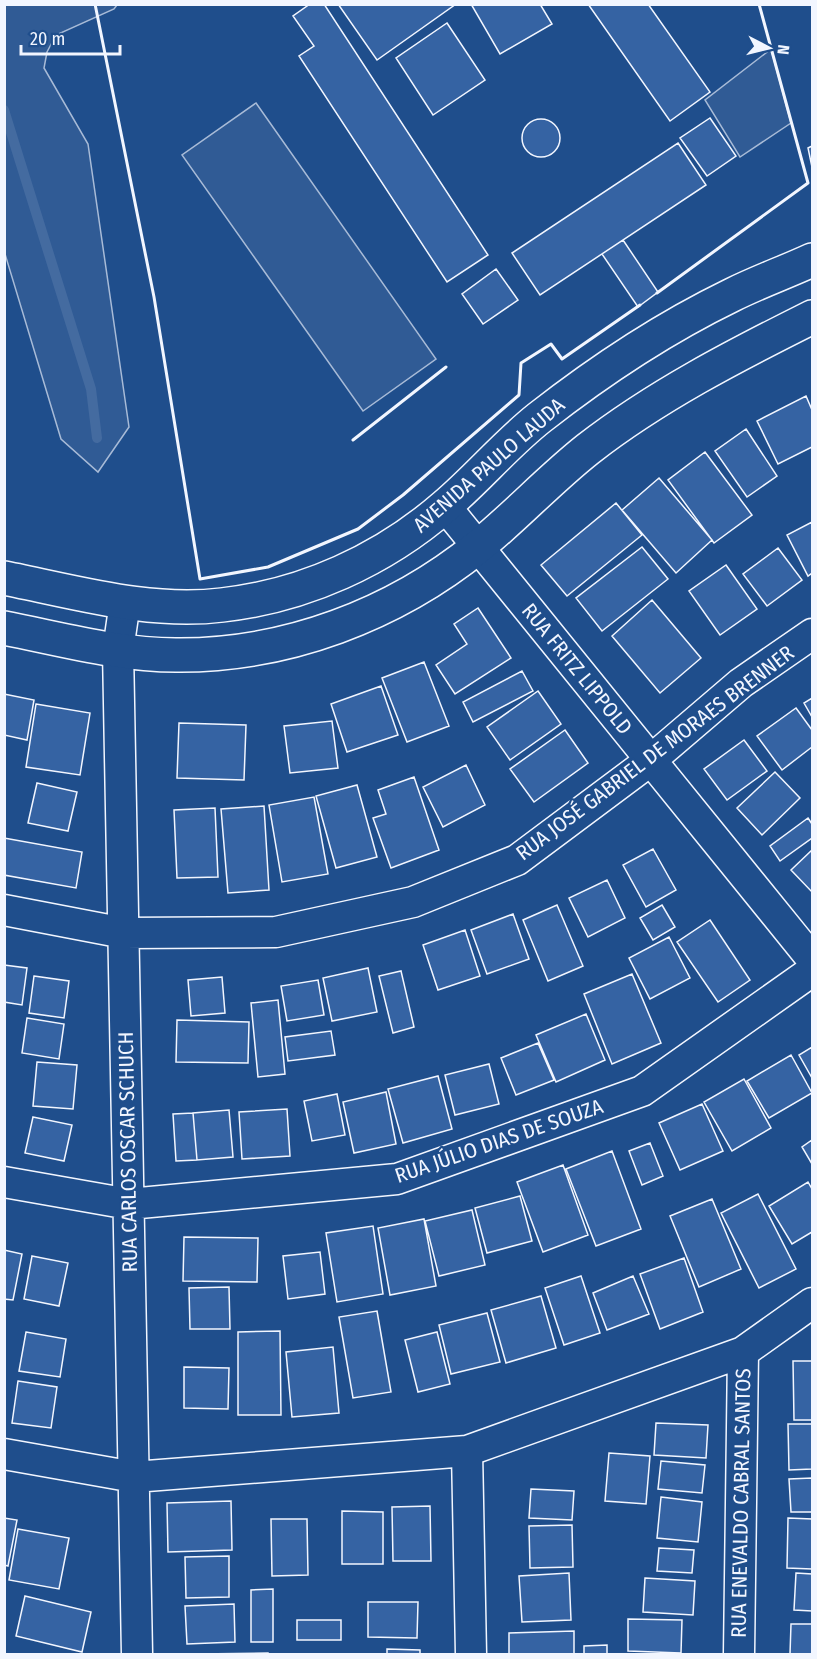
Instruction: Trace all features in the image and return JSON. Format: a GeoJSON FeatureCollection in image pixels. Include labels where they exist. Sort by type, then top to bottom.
{"type":"FeatureCollection","features":[{"type":"Feature","properties":{"kind":"main road","name":"AVENIDA PAULO LAUDA"},"geometry":{"type":"LineString","coordinates":[[4,578],[125,602],[188,608],[222,606],[311,586],[400,540],[446,506],[538,418],[630,352],[732,295],[813,261]]}},
{"type":"Feature","properties":{"kind":"main road"},"geometry":{"type":"LineString","coordinates":[[4,628],[118,650],[175,655],[254,649],[327,632],[367,615],[420,586],[478,546],[589,448],[715,368],[813,317]]}},
{"type":"Feature","properties":{"kind":"street","name":"RUA FRITZ LIPPOLD"},"geometry":{"type":"LineString","coordinates":[[446,506],[813,959]]}},
{"type":"Feature","properties":{"kind":"street","name":"RUA CARLOS OSCAR SCHUCH"},"geometry":{"type":"LineString","coordinates":[[125,602],[118,650],[137,1654]]}},
{"type":"Feature","properties":{"kind":"street","name":"RUA JOSÉ GABRIEL DE MORAES BRENNER"},"geometry":{"type":"LineString","coordinates":[[4,910],[124,933],[276,932],[413,903],[517,860],[651,760],[741,683],[813,634]]}},
{"type":"Feature","properties":{"kind":"street","name":"RUA JÚLIO DIAS DE SOUZA"},"geometry":{"type":"LineString","coordinates":[[4,1182],[129,1204],[396,1179],[642,1091],[813,971]]}},
{"type":"Feature","properties":{"kind":"street"},"geometry":{"type":"LineString","coordinates":[[4,1454],[134,1477],[467,1450],[743,1352],[813,1304]]}},
{"type":"Feature","properties":{"kind":"street","name":"RUA ENEVALDO CABRAL SANTOS"},"geometry":{"type":"LineString","coordinates":[[739,1654],[743,1352]]}},
{"type":"Feature","properties":{"kind":"street"},"geometry":{"type":"LineString","coordinates":[[467,1450],[471,1654]]}},
{"type":"Feature","properties":{"kind":"shaded area"},"geometry":{"type":"Polygon","coordinates":[[[4,5],[117,5],[114,9],[56,35],[47,52],[44,68],[88,144],[129,427],[98,472],[61,439],[5,254],[4,5]]]}},
{"type":"Feature","properties":{"kind":"shaded area"},"geometry":{"type":"Polygon","coordinates":[[[771,49],[791,123],[740,157],[705,100],[771,49]]]}},
{"type":"Feature","properties":{"kind":"shaded area"},"geometry":{"type":"Polygon","coordinates":[[[256,103],[436,359],[363,411],[182,155],[256,103]]]}},
{"type":"Feature","properties":{"kind":"building"},"geometry":{"type":"Polygon","coordinates":[[[310,4],[324,4],[488,255],[447,282],[299,56],[314,46],[293,16],[310,4]]]}},
{"type":"Feature","properties":{"kind":"building"},"geometry":{"type":"Polygon","coordinates":[[[338,4],[456,4],[377,60],[338,4]]]}},
{"type":"Feature","properties":{"kind":"building"},"geometry":{"type":"Polygon","coordinates":[[[471,4],[540,4],[552,24],[500,54],[471,4]]]}},
{"type":"Feature","properties":{"kind":"building"},"geometry":{"type":"Polygon","coordinates":[[[588,4],[648,4],[710,92],[670,121],[588,4]]]}},
{"type":"Feature","properties":{"kind":"building"},"geometry":{"type":"Polygon","coordinates":[[[447,23],[485,80],[433,115],[396,58],[447,23]]]}},
{"type":"Feature","properties":{"kind":"building"},"geometry":{"type":"Polygon","coordinates":[[[710,118],[736,156],[707,176],[680,138],[710,118]]]}},
{"type":"Feature","properties":{"kind":"building"},"geometry":{"type":"Polygon","coordinates":[[[541,119],[548,120],[554,125],[559,131],[559,145],[554,151],[548,156],[541,157],[534,156],[528,151],[523,145],[522,138],[523,131],[528,125],[534,120],[541,119]]]}},
{"type":"Feature","properties":{"kind":"building"},"geometry":{"type":"Polygon","coordinates":[[[678,143],[706,185],[540,295],[512,253],[678,143]]]}},
{"type":"Feature","properties":{"kind":"building"},"geometry":{"type":"Polygon","coordinates":[[[812,146],[812,167],[808,148],[812,146]]]}},
{"type":"Feature","properties":{"kind":"building"},"geometry":{"type":"Polygon","coordinates":[[[623,240],[658,292],[638,307],[602,254],[623,240]]]}},
{"type":"Feature","properties":{"kind":"building"},"geometry":{"type":"Polygon","coordinates":[[[496,269],[518,300],[483,324],[462,294],[496,269]]]}},
{"type":"Feature","properties":{"kind":"building"},"geometry":{"type":"Polygon","coordinates":[[[806,396],[812,410],[812,447],[778,464],[757,421],[806,396]]]}},
{"type":"Feature","properties":{"kind":"building"},"geometry":{"type":"Polygon","coordinates":[[[746,429],[777,476],[747,497],[715,451],[746,429]]]}},
{"type":"Feature","properties":{"kind":"building"},"geometry":{"type":"Polygon","coordinates":[[[705,452],[752,515],[714,543],[668,480],[705,452]]]}},
{"type":"Feature","properties":{"kind":"building"},"geometry":{"type":"Polygon","coordinates":[[[659,478],[712,540],[676,573],[622,510],[659,478]]]}},
{"type":"Feature","properties":{"kind":"building"},"geometry":{"type":"Polygon","coordinates":[[[616,503],[642,535],[567,596],[541,565],[616,503]]]}},
{"type":"Feature","properties":{"kind":"building"},"geometry":{"type":"Polygon","coordinates":[[[812,522],[812,573],[808,576],[787,535],[812,522]]]}},
{"type":"Feature","properties":{"kind":"building"},"geometry":{"type":"Polygon","coordinates":[[[642,547],[668,579],[602,631],[576,598],[642,547]]]}},
{"type":"Feature","properties":{"kind":"building"},"geometry":{"type":"Polygon","coordinates":[[[778,548],[802,580],[767,606],[743,574],[778,548]]]}},
{"type":"Feature","properties":{"kind":"building"},"geometry":{"type":"Polygon","coordinates":[[[726,565],[757,609],[720,635],[689,591],[726,565]]]}},
{"type":"Feature","properties":{"kind":"building"},"geometry":{"type":"Polygon","coordinates":[[[652,600],[701,658],[660,693],[612,636],[652,600]]]}},
{"type":"Feature","properties":{"kind":"building"},"geometry":{"type":"Polygon","coordinates":[[[478,608],[511,658],[455,694],[436,665],[467,644],[454,624],[478,608]]]}},
{"type":"Feature","properties":{"kind":"building"},"geometry":{"type":"Polygon","coordinates":[[[424,662],[449,726],[407,742],[382,678],[424,662]]]}},
{"type":"Feature","properties":{"kind":"building"},"geometry":{"type":"Polygon","coordinates":[[[522,671],[533,691],[473,722],[463,702],[522,671]]]}},
{"type":"Feature","properties":{"kind":"building"},"geometry":{"type":"Polygon","coordinates":[[[381,686],[398,735],[347,752],[331,704],[381,686]]]}},
{"type":"Feature","properties":{"kind":"building"},"geometry":{"type":"Polygon","coordinates":[[[538,691],[561,724],[510,760],[487,727],[538,691]]]}},
{"type":"Feature","properties":{"kind":"building"},"geometry":{"type":"Polygon","coordinates":[[[4,694],[34,700],[27,740],[4,735],[4,694]]]}},
{"type":"Feature","properties":{"kind":"building"},"geometry":{"type":"Polygon","coordinates":[[[812,698],[812,717],[804,703],[812,698]]]}},
{"type":"Feature","properties":{"kind":"building"},"geometry":{"type":"Polygon","coordinates":[[[36,704],[90,713],[80,775],[26,767],[36,704]]]}},
{"type":"Feature","properties":{"kind":"building"},"geometry":{"type":"Polygon","coordinates":[[[796,708],[812,730],[812,747],[782,770],[757,736],[796,708]]]}},
{"type":"Feature","properties":{"kind":"building"},"geometry":{"type":"Polygon","coordinates":[[[332,721],[338,768],[290,773],[284,726],[332,721]]]}},
{"type":"Feature","properties":{"kind":"building"},"geometry":{"type":"Polygon","coordinates":[[[179,723],[246,725],[244,780],[177,778],[179,723]]]}},
{"type":"Feature","properties":{"kind":"building"},"geometry":{"type":"Polygon","coordinates":[[[565,730],[588,763],[534,802],[510,769],[565,730]]]}},
{"type":"Feature","properties":{"kind":"building"},"geometry":{"type":"Polygon","coordinates":[[[744,740],[767,771],[727,800],[704,769],[744,740]]]}},
{"type":"Feature","properties":{"kind":"building"},"geometry":{"type":"Polygon","coordinates":[[[466,765],[485,805],[443,827],[423,787],[466,765]]]}},
{"type":"Feature","properties":{"kind":"building"},"geometry":{"type":"Polygon","coordinates":[[[775,772],[800,798],[762,835],[737,808],[775,772]]]}},
{"type":"Feature","properties":{"kind":"building"},"geometry":{"type":"Polygon","coordinates":[[[414,777],[439,850],[391,868],[373,818],[386,814],[378,790],[414,777]]]}},
{"type":"Feature","properties":{"kind":"building"},"geometry":{"type":"Polygon","coordinates":[[[37,783],[77,792],[68,831],[28,823],[37,783]]]}},
{"type":"Feature","properties":{"kind":"building"},"geometry":{"type":"Polygon","coordinates":[[[357,785],[377,857],[336,868],[316,796],[357,785]]]}},
{"type":"Feature","properties":{"kind":"building"},"geometry":{"type":"Polygon","coordinates":[[[314,797],[328,874],[282,882],[269,805],[314,797]]]}},
{"type":"Feature","properties":{"kind":"building"},"geometry":{"type":"Polygon","coordinates":[[[264,806],[269,890],[228,893],[221,809],[264,806]]]}},
{"type":"Feature","properties":{"kind":"building"},"geometry":{"type":"Polygon","coordinates":[[[215,808],[218,877],[177,878],[174,810],[215,808]]]}},
{"type":"Feature","properties":{"kind":"building"},"geometry":{"type":"Polygon","coordinates":[[[808,818],[812,824],[812,838],[780,861],[770,846],[808,818]]]}},
{"type":"Feature","properties":{"kind":"building"},"geometry":{"type":"Polygon","coordinates":[[[4,838],[82,852],[76,888],[4,875],[4,838]]]}},
{"type":"Feature","properties":{"kind":"building"},"geometry":{"type":"Polygon","coordinates":[[[653,849],[676,890],[646,907],[623,865],[653,849]]]}},
{"type":"Feature","properties":{"kind":"building"},"geometry":{"type":"Polygon","coordinates":[[[812,850],[812,892],[791,870],[812,850]]]}},
{"type":"Feature","properties":{"kind":"building"},"geometry":{"type":"Polygon","coordinates":[[[607,880],[625,918],[588,937],[569,898],[607,880]]]}},
{"type":"Feature","properties":{"kind":"building"},"geometry":{"type":"Polygon","coordinates":[[[557,905],[583,966],[548,981],[523,920],[557,905]]]}},
{"type":"Feature","properties":{"kind":"building"},"geometry":{"type":"Polygon","coordinates":[[[662,905],[675,927],[653,940],[640,918],[662,905]]]}},
{"type":"Feature","properties":{"kind":"building"},"geometry":{"type":"Polygon","coordinates":[[[513,914],[529,959],[487,974],[471,930],[513,914]]]}},
{"type":"Feature","properties":{"kind":"building"},"geometry":{"type":"Polygon","coordinates":[[[710,920],[750,980],[718,1002],[677,942],[710,920]]]}},
{"type":"Feature","properties":{"kind":"building"},"geometry":{"type":"Polygon","coordinates":[[[465,930],[480,976],[438,990],[423,945],[465,930]]]}},
{"type":"Feature","properties":{"kind":"building"},"geometry":{"type":"Polygon","coordinates":[[[669,937],[690,978],[650,999],[629,958],[669,937]]]}},
{"type":"Feature","properties":{"kind":"building"},"geometry":{"type":"Polygon","coordinates":[[[4,965],[27,968],[22,1005],[4,1002],[4,965]]]}},
{"type":"Feature","properties":{"kind":"building"},"geometry":{"type":"Polygon","coordinates":[[[368,968],[377,1012],[332,1021],[323,978],[368,968]]]}},
{"type":"Feature","properties":{"kind":"building"},"geometry":{"type":"Polygon","coordinates":[[[401,971],[414,1027],[393,1033],[379,976],[401,971]]]}},
{"type":"Feature","properties":{"kind":"building"},"geometry":{"type":"Polygon","coordinates":[[[632,974],[661,1043],[612,1064],[584,994],[632,974]]]}},
{"type":"Feature","properties":{"kind":"building"},"geometry":{"type":"Polygon","coordinates":[[[34,976],[69,981],[64,1018],[29,1013],[34,976]]]}},
{"type":"Feature","properties":{"kind":"building"},"geometry":{"type":"Polygon","coordinates":[[[222,977],[225,1013],[191,1016],[188,980],[222,977]]]}},
{"type":"Feature","properties":{"kind":"building"},"geometry":{"type":"Polygon","coordinates":[[[318,980],[324,1015],[287,1021],[281,986],[318,980]]]}},
{"type":"Feature","properties":{"kind":"building"},"geometry":{"type":"Polygon","coordinates":[[[278,1000],[285,1074],[258,1077],[251,1003],[278,1000]]]}},
{"type":"Feature","properties":{"kind":"building"},"geometry":{"type":"Polygon","coordinates":[[[586,1014],[605,1060],[556,1082],[536,1035],[586,1014]]]}},
{"type":"Feature","properties":{"kind":"building"},"geometry":{"type":"Polygon","coordinates":[[[27,1018],[64,1024],[59,1059],[22,1053],[27,1018]]]}},
{"type":"Feature","properties":{"kind":"building"},"geometry":{"type":"Polygon","coordinates":[[[177,1020],[249,1022],[248,1063],[176,1062],[177,1020]]]}},
{"type":"Feature","properties":{"kind":"building"},"geometry":{"type":"Polygon","coordinates":[[[331,1031],[335,1055],[288,1061],[285,1037],[331,1031]]]}},
{"type":"Feature","properties":{"kind":"building"},"geometry":{"type":"Polygon","coordinates":[[[538,1043],[554,1080],[516,1095],[501,1058],[538,1043]]]}},
{"type":"Feature","properties":{"kind":"building"},"geometry":{"type":"Polygon","coordinates":[[[812,1047],[812,1078],[799,1055],[812,1047]]]}},
{"type":"Feature","properties":{"kind":"building"},"geometry":{"type":"Polygon","coordinates":[[[791,1055],[812,1093],[769,1118],[747,1081],[791,1055]]]}},
{"type":"Feature","properties":{"kind":"building"},"geometry":{"type":"Polygon","coordinates":[[[37,1062],[77,1065],[73,1109],[33,1106],[37,1062]]]}},
{"type":"Feature","properties":{"kind":"building"},"geometry":{"type":"Polygon","coordinates":[[[489,1064],[499,1104],[455,1115],[445,1075],[489,1064]]]}},
{"type":"Feature","properties":{"kind":"building"},"geometry":{"type":"Polygon","coordinates":[[[438,1076],[452,1129],[403,1143],[388,1089],[438,1076]]]}},
{"type":"Feature","properties":{"kind":"building"},"geometry":{"type":"Polygon","coordinates":[[[744,1079],[771,1128],[732,1151],[704,1102],[744,1079]]]}},
{"type":"Feature","properties":{"kind":"building"},"geometry":{"type":"Polygon","coordinates":[[[386,1092],[396,1144],[354,1153],[343,1102],[386,1092]]]}},
{"type":"Feature","properties":{"kind":"building"},"geometry":{"type":"Polygon","coordinates":[[[337,1094],[345,1135],[312,1141],[304,1101],[337,1094]]]}},
{"type":"Feature","properties":{"kind":"building"},"geometry":{"type":"Polygon","coordinates":[[[702,1104],[723,1151],[680,1170],[659,1123],[702,1104]]]}},
{"type":"Feature","properties":{"kind":"building"},"geometry":{"type":"Polygon","coordinates":[[[287,1109],[290,1156],[242,1159],[239,1112],[287,1109]]]}},
{"type":"Feature","properties":{"kind":"building"},"geometry":{"type":"Polygon","coordinates":[[[229,1110],[233,1157],[197,1160],[193,1113],[229,1110]]]}},
{"type":"Feature","properties":{"kind":"building"},"geometry":{"type":"Polygon","coordinates":[[[193,1113],[197,1160],[176,1161],[173,1114],[193,1113]]]}},
{"type":"Feature","properties":{"kind":"building"},"geometry":{"type":"Polygon","coordinates":[[[33,1117],[72,1125],[64,1161],[25,1153],[33,1117]]]}},
{"type":"Feature","properties":{"kind":"building"},"geometry":{"type":"Polygon","coordinates":[[[812,1140],[812,1164],[802,1147],[812,1140]]]}},
{"type":"Feature","properties":{"kind":"building"},"geometry":{"type":"Polygon","coordinates":[[[650,1143],[663,1176],[642,1185],[629,1151],[650,1143]]]}},
{"type":"Feature","properties":{"kind":"building"},"geometry":{"type":"Polygon","coordinates":[[[612,1151],[641,1229],[596,1246],[566,1169],[612,1151]]]}},
{"type":"Feature","properties":{"kind":"building"},"geometry":{"type":"Polygon","coordinates":[[[563,1165],[588,1235],[543,1252],[517,1182],[563,1165]]]}},
{"type":"Feature","properties":{"kind":"building"},"geometry":{"type":"Polygon","coordinates":[[[808,1182],[812,1189],[812,1232],[792,1244],[769,1206],[808,1182]]]}},
{"type":"Feature","properties":{"kind":"building"},"geometry":{"type":"Polygon","coordinates":[[[758,1194],[796,1269],[759,1288],[721,1213],[758,1194]]]}},
{"type":"Feature","properties":{"kind":"building"},"geometry":{"type":"Polygon","coordinates":[[[520,1196],[532,1241],[487,1253],[475,1208],[520,1196]]]}},
{"type":"Feature","properties":{"kind":"building"},"geometry":{"type":"Polygon","coordinates":[[[712,1199],[741,1269],[699,1287],[670,1216],[712,1199]]]}},
{"type":"Feature","properties":{"kind":"building"},"geometry":{"type":"Polygon","coordinates":[[[472,1210],[485,1265],[439,1276],[425,1221],[472,1210]]]}},
{"type":"Feature","properties":{"kind":"building"},"geometry":{"type":"Polygon","coordinates":[[[424,1219],[436,1286],[390,1295],[378,1228],[424,1219]]]}},
{"type":"Feature","properties":{"kind":"building"},"geometry":{"type":"Polygon","coordinates":[[[373,1226],[383,1294],[337,1302],[326,1233],[373,1226]]]}},
{"type":"Feature","properties":{"kind":"building"},"geometry":{"type":"Polygon","coordinates":[[[184,1237],[258,1238],[257,1282],[183,1281],[184,1237]]]}},
{"type":"Feature","properties":{"kind":"building"},"geometry":{"type":"Polygon","coordinates":[[[4,1250],[22,1254],[13,1300],[4,1299],[4,1250]]]}},
{"type":"Feature","properties":{"kind":"building"},"geometry":{"type":"Polygon","coordinates":[[[320,1252],[325,1294],[288,1299],[283,1256],[320,1252]]]}},
{"type":"Feature","properties":{"kind":"building"},"geometry":{"type":"Polygon","coordinates":[[[32,1256],[68,1263],[59,1306],[24,1299],[32,1256]]]}},
{"type":"Feature","properties":{"kind":"building"},"geometry":{"type":"Polygon","coordinates":[[[684,1258],[703,1312],[660,1329],[640,1274],[684,1258]]]}},
{"type":"Feature","properties":{"kind":"building"},"geometry":{"type":"Polygon","coordinates":[[[581,1276],[600,1333],[564,1345],[545,1288],[581,1276]]]}},
{"type":"Feature","properties":{"kind":"building"},"geometry":{"type":"Polygon","coordinates":[[[633,1276],[649,1314],[607,1330],[593,1293],[633,1276]]]}},
{"type":"Feature","properties":{"kind":"building"},"geometry":{"type":"Polygon","coordinates":[[[229,1287],[230,1329],[190,1329],[189,1288],[229,1287]]]}},
{"type":"Feature","properties":{"kind":"building"},"geometry":{"type":"Polygon","coordinates":[[[541,1296],[556,1348],[506,1363],[491,1310],[541,1296]]]}},
{"type":"Feature","properties":{"kind":"building"},"geometry":{"type":"Polygon","coordinates":[[[377,1311],[391,1392],[353,1398],[339,1317],[377,1311]]]}},
{"type":"Feature","properties":{"kind":"building"},"geometry":{"type":"Polygon","coordinates":[[[487,1313],[500,1362],[451,1374],[439,1325],[487,1313]]]}},
{"type":"Feature","properties":{"kind":"building"},"geometry":{"type":"Polygon","coordinates":[[[280,1331],[281,1415],[238,1415],[238,1332],[280,1331]]]}},
{"type":"Feature","properties":{"kind":"building"},"geometry":{"type":"Polygon","coordinates":[[[26,1332],[66,1339],[60,1377],[19,1371],[26,1332]]]}},
{"type":"Feature","properties":{"kind":"building"},"geometry":{"type":"Polygon","coordinates":[[[437,1332],[450,1384],[418,1392],[405,1340],[437,1332]]]}},
{"type":"Feature","properties":{"kind":"building"},"geometry":{"type":"Polygon","coordinates":[[[333,1347],[339,1413],[292,1417],[286,1352],[333,1347]]]}},
{"type":"Feature","properties":{"kind":"building"},"geometry":{"type":"Polygon","coordinates":[[[793,1361],[812,1361],[812,1420],[794,1420],[793,1361]]]}},
{"type":"Feature","properties":{"kind":"building"},"geometry":{"type":"Polygon","coordinates":[[[184,1367],[229,1368],[228,1409],[184,1408],[184,1367]]]}},
{"type":"Feature","properties":{"kind":"building"},"geometry":{"type":"Polygon","coordinates":[[[18,1381],[57,1387],[51,1428],[12,1423],[18,1381]]]}},
{"type":"Feature","properties":{"kind":"building"},"geometry":{"type":"Polygon","coordinates":[[[656,1423],[708,1425],[706,1458],[654,1455],[656,1423]]]}},
{"type":"Feature","properties":{"kind":"building"},"geometry":{"type":"Polygon","coordinates":[[[788,1424],[812,1424],[812,1469],[789,1470],[788,1424]]]}},
{"type":"Feature","properties":{"kind":"building"},"geometry":{"type":"Polygon","coordinates":[[[609,1453],[650,1456],[646,1504],[605,1501],[609,1453]]]}},
{"type":"Feature","properties":{"kind":"building"},"geometry":{"type":"Polygon","coordinates":[[[661,1461],[705,1465],[702,1493],[658,1489],[661,1461]]]}},
{"type":"Feature","properties":{"kind":"building"},"geometry":{"type":"Polygon","coordinates":[[[812,1478],[812,1512],[791,1512],[789,1479],[812,1478]]]}},
{"type":"Feature","properties":{"kind":"building"},"geometry":{"type":"Polygon","coordinates":[[[531,1489],[574,1491],[572,1520],[529,1518],[531,1489]]]}},
{"type":"Feature","properties":{"kind":"building"},"geometry":{"type":"Polygon","coordinates":[[[661,1497],[702,1502],[698,1542],[657,1538],[661,1497]]]}},
{"type":"Feature","properties":{"kind":"building"},"geometry":{"type":"Polygon","coordinates":[[[231,1501],[232,1550],[168,1552],[167,1503],[231,1501]]]}},
{"type":"Feature","properties":{"kind":"building"},"geometry":{"type":"Polygon","coordinates":[[[430,1506],[431,1561],[393,1561],[392,1507],[430,1506]]]}},
{"type":"Feature","properties":{"kind":"building"},"geometry":{"type":"Polygon","coordinates":[[[342,1511],[383,1512],[383,1564],[342,1564],[342,1511]]]}},
{"type":"Feature","properties":{"kind":"building"},"geometry":{"type":"Polygon","coordinates":[[[4,1518],[17,1520],[8,1566],[4,1565],[4,1518]]]}},
{"type":"Feature","properties":{"kind":"building"},"geometry":{"type":"Polygon","coordinates":[[[788,1518],[812,1519],[812,1569],[787,1568],[788,1518]]]}},
{"type":"Feature","properties":{"kind":"building"},"geometry":{"type":"Polygon","coordinates":[[[271,1519],[307,1519],[308,1575],[272,1576],[271,1519]]]}},
{"type":"Feature","properties":{"kind":"building"},"geometry":{"type":"Polygon","coordinates":[[[572,1525],[573,1567],[530,1568],[529,1526],[572,1525]]]}},
{"type":"Feature","properties":{"kind":"building"},"geometry":{"type":"Polygon","coordinates":[[[18,1529],[69,1538],[59,1589],[9,1580],[18,1529]]]}},
{"type":"Feature","properties":{"kind":"building"},"geometry":{"type":"Polygon","coordinates":[[[659,1548],[694,1550],[692,1573],[657,1571],[659,1548]]]}},
{"type":"Feature","properties":{"kind":"building"},"geometry":{"type":"Polygon","coordinates":[[[229,1556],[229,1597],[186,1598],[185,1557],[229,1556]]]}},
{"type":"Feature","properties":{"kind":"building"},"geometry":{"type":"Polygon","coordinates":[[[569,1573],[571,1620],[522,1622],[519,1576],[569,1573]]]}},
{"type":"Feature","properties":{"kind":"building"},"geometry":{"type":"Polygon","coordinates":[[[796,1573],[812,1574],[812,1611],[794,1610],[796,1573]]]}},
{"type":"Feature","properties":{"kind":"building"},"geometry":{"type":"Polygon","coordinates":[[[645,1578],[695,1581],[693,1615],[643,1612],[645,1578]]]}},
{"type":"Feature","properties":{"kind":"building"},"geometry":{"type":"Polygon","coordinates":[[[273,1589],[273,1642],[251,1642],[251,1590],[273,1589]]]}},
{"type":"Feature","properties":{"kind":"building"},"geometry":{"type":"Polygon","coordinates":[[[25,1596],[91,1612],[82,1652],[16,1636],[25,1596]]]}},
{"type":"Feature","properties":{"kind":"building"},"geometry":{"type":"Polygon","coordinates":[[[368,1602],[418,1602],[417,1638],[368,1637],[368,1602]]]}},
{"type":"Feature","properties":{"kind":"building"},"geometry":{"type":"Polygon","coordinates":[[[234,1604],[235,1642],[187,1644],[185,1606],[234,1604]]]}},
{"type":"Feature","properties":{"kind":"building"},"geometry":{"type":"Polygon","coordinates":[[[628,1619],[682,1620],[681,1653],[628,1651],[628,1619]]]}},
{"type":"Feature","properties":{"kind":"building"},"geometry":{"type":"Polygon","coordinates":[[[297,1620],[341,1620],[341,1640],[297,1640],[297,1620]]]}},
{"type":"Feature","properties":{"kind":"building"},"geometry":{"type":"Polygon","coordinates":[[[791,1624],[812,1624],[812,1654],[790,1654],[791,1624]]]}},
{"type":"Feature","properties":{"kind":"building"},"geometry":{"type":"Polygon","coordinates":[[[574,1631],[574,1654],[509,1654],[509,1633],[574,1631]]]}},
{"type":"Feature","properties":{"kind":"building"},"geometry":{"type":"Polygon","coordinates":[[[607,1645],[607,1654],[584,1654],[584,1646],[607,1645]]]}},
{"type":"Feature","properties":{"kind":"building"},"geometry":{"type":"Polygon","coordinates":[[[387,1649],[420,1650],[420,1654],[387,1654],[387,1649]]]}},
{"type":"Feature","properties":{"kind":"building"},"geometry":{"type":"Polygon","coordinates":[[[268,1653],[268,1654],[197,1654],[268,1653]]]}},
{"type":"Feature","properties":{"kind":"waterway"},"geometry":{"type":"LineString","coordinates":[[4,110],[91,389],[97,438]]}},
{"type":"Feature","properties":{"kind":"wall"},"geometry":{"type":"LineString","coordinates":[[95,4],[154,297],[200,579],[268,567],[358,529],[403,495],[519,395],[521,363],[551,344],[562,359],[640,305]]}},
{"type":"Feature","properties":{"kind":"wall"},"geometry":{"type":"LineString","coordinates":[[657,293],[808,183],[759,4]]}},
{"type":"Feature","properties":{"kind":"wall"},"geometry":{"type":"LineString","coordinates":[[353,440],[446,367]]}}]}
